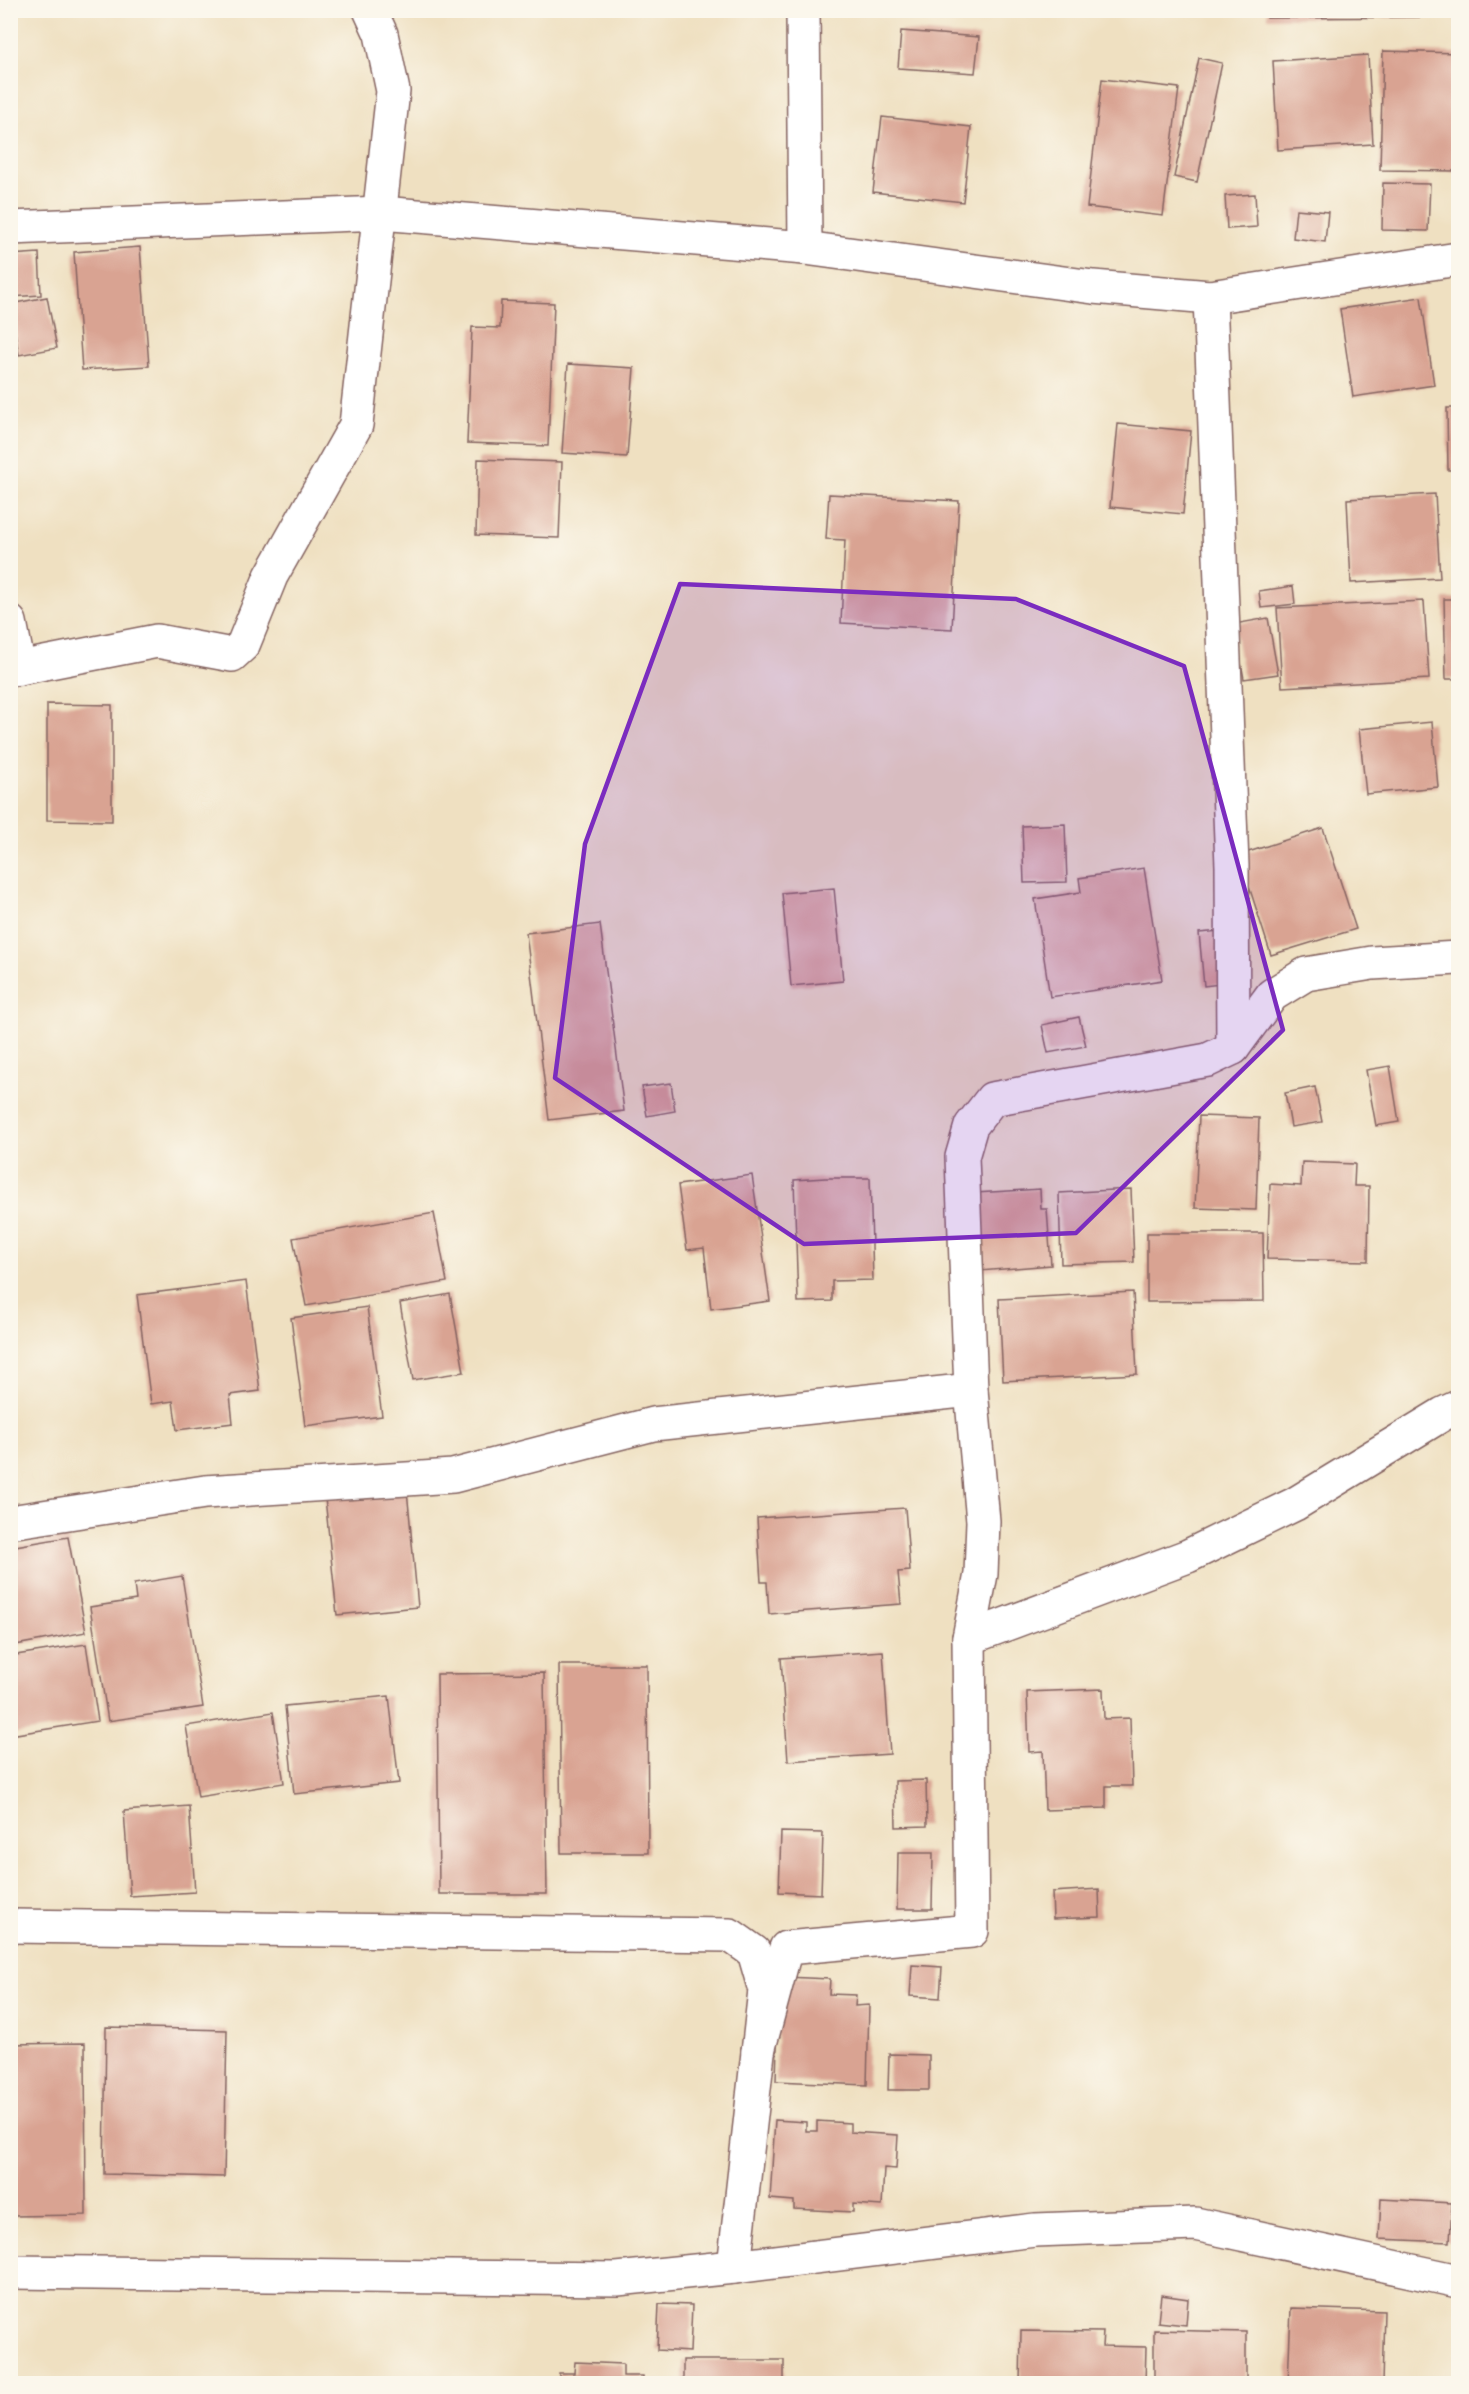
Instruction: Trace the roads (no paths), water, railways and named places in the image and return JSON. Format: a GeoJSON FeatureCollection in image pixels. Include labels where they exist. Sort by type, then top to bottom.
{"type":"FeatureCollection","features":[{"type":"Feature","properties":{"kind":"street"},"geometry":{"type":"LineString","coordinates":[[10,622],[15,669],[158,641],[232,655],[243,645],[272,576],[356,425],[393,91],[381,34],[369,10]]}},
{"type":"Feature","properties":{"kind":"street"},"geometry":{"type":"LineString","coordinates":[[803,10],[805,248]]}},
{"type":"Feature","properties":{"kind":"street"},"geometry":{"type":"LineString","coordinates":[[10,228],[381,213],[805,248],[1093,287],[1210,297],[1458,259]]}},
{"type":"Feature","properties":{"kind":"street"},"geometry":{"type":"LineString","coordinates":[[1210,297],[1232,866],[1233,1048]]}},
{"type":"Feature","properties":{"kind":"street"},"geometry":{"type":"LineString","coordinates":[[758,2051],[786,1948],[972,1931],[969,1638],[981,1574],[983,1521],[971,1390],[962,1157],[971,1126],[993,1099],[1208,1060],[1233,1048],[1272,995],[1306,974],[1372,963],[1458,958]]}},
{"type":"Feature","properties":{"kind":"street"},"geometry":{"type":"LineString","coordinates":[[10,1522],[205,1492],[453,1476],[653,1424],[971,1390]]}},
{"type":"Feature","properties":{"kind":"street"},"geometry":{"type":"LineString","coordinates":[[969,1638],[1188,1556],[1295,1504],[1458,1407]]}},
{"type":"Feature","properties":{"kind":"street"},"geometry":{"type":"LineString","coordinates":[[10,1926],[730,1935],[754,1952],[765,1990],[734,2267]]}},
{"type":"Feature","properties":{"kind":"street"},"geometry":{"type":"LineString","coordinates":[[10,2272],[617,2279],[1035,2230],[1196,2224],[1458,2281]]}}]}
